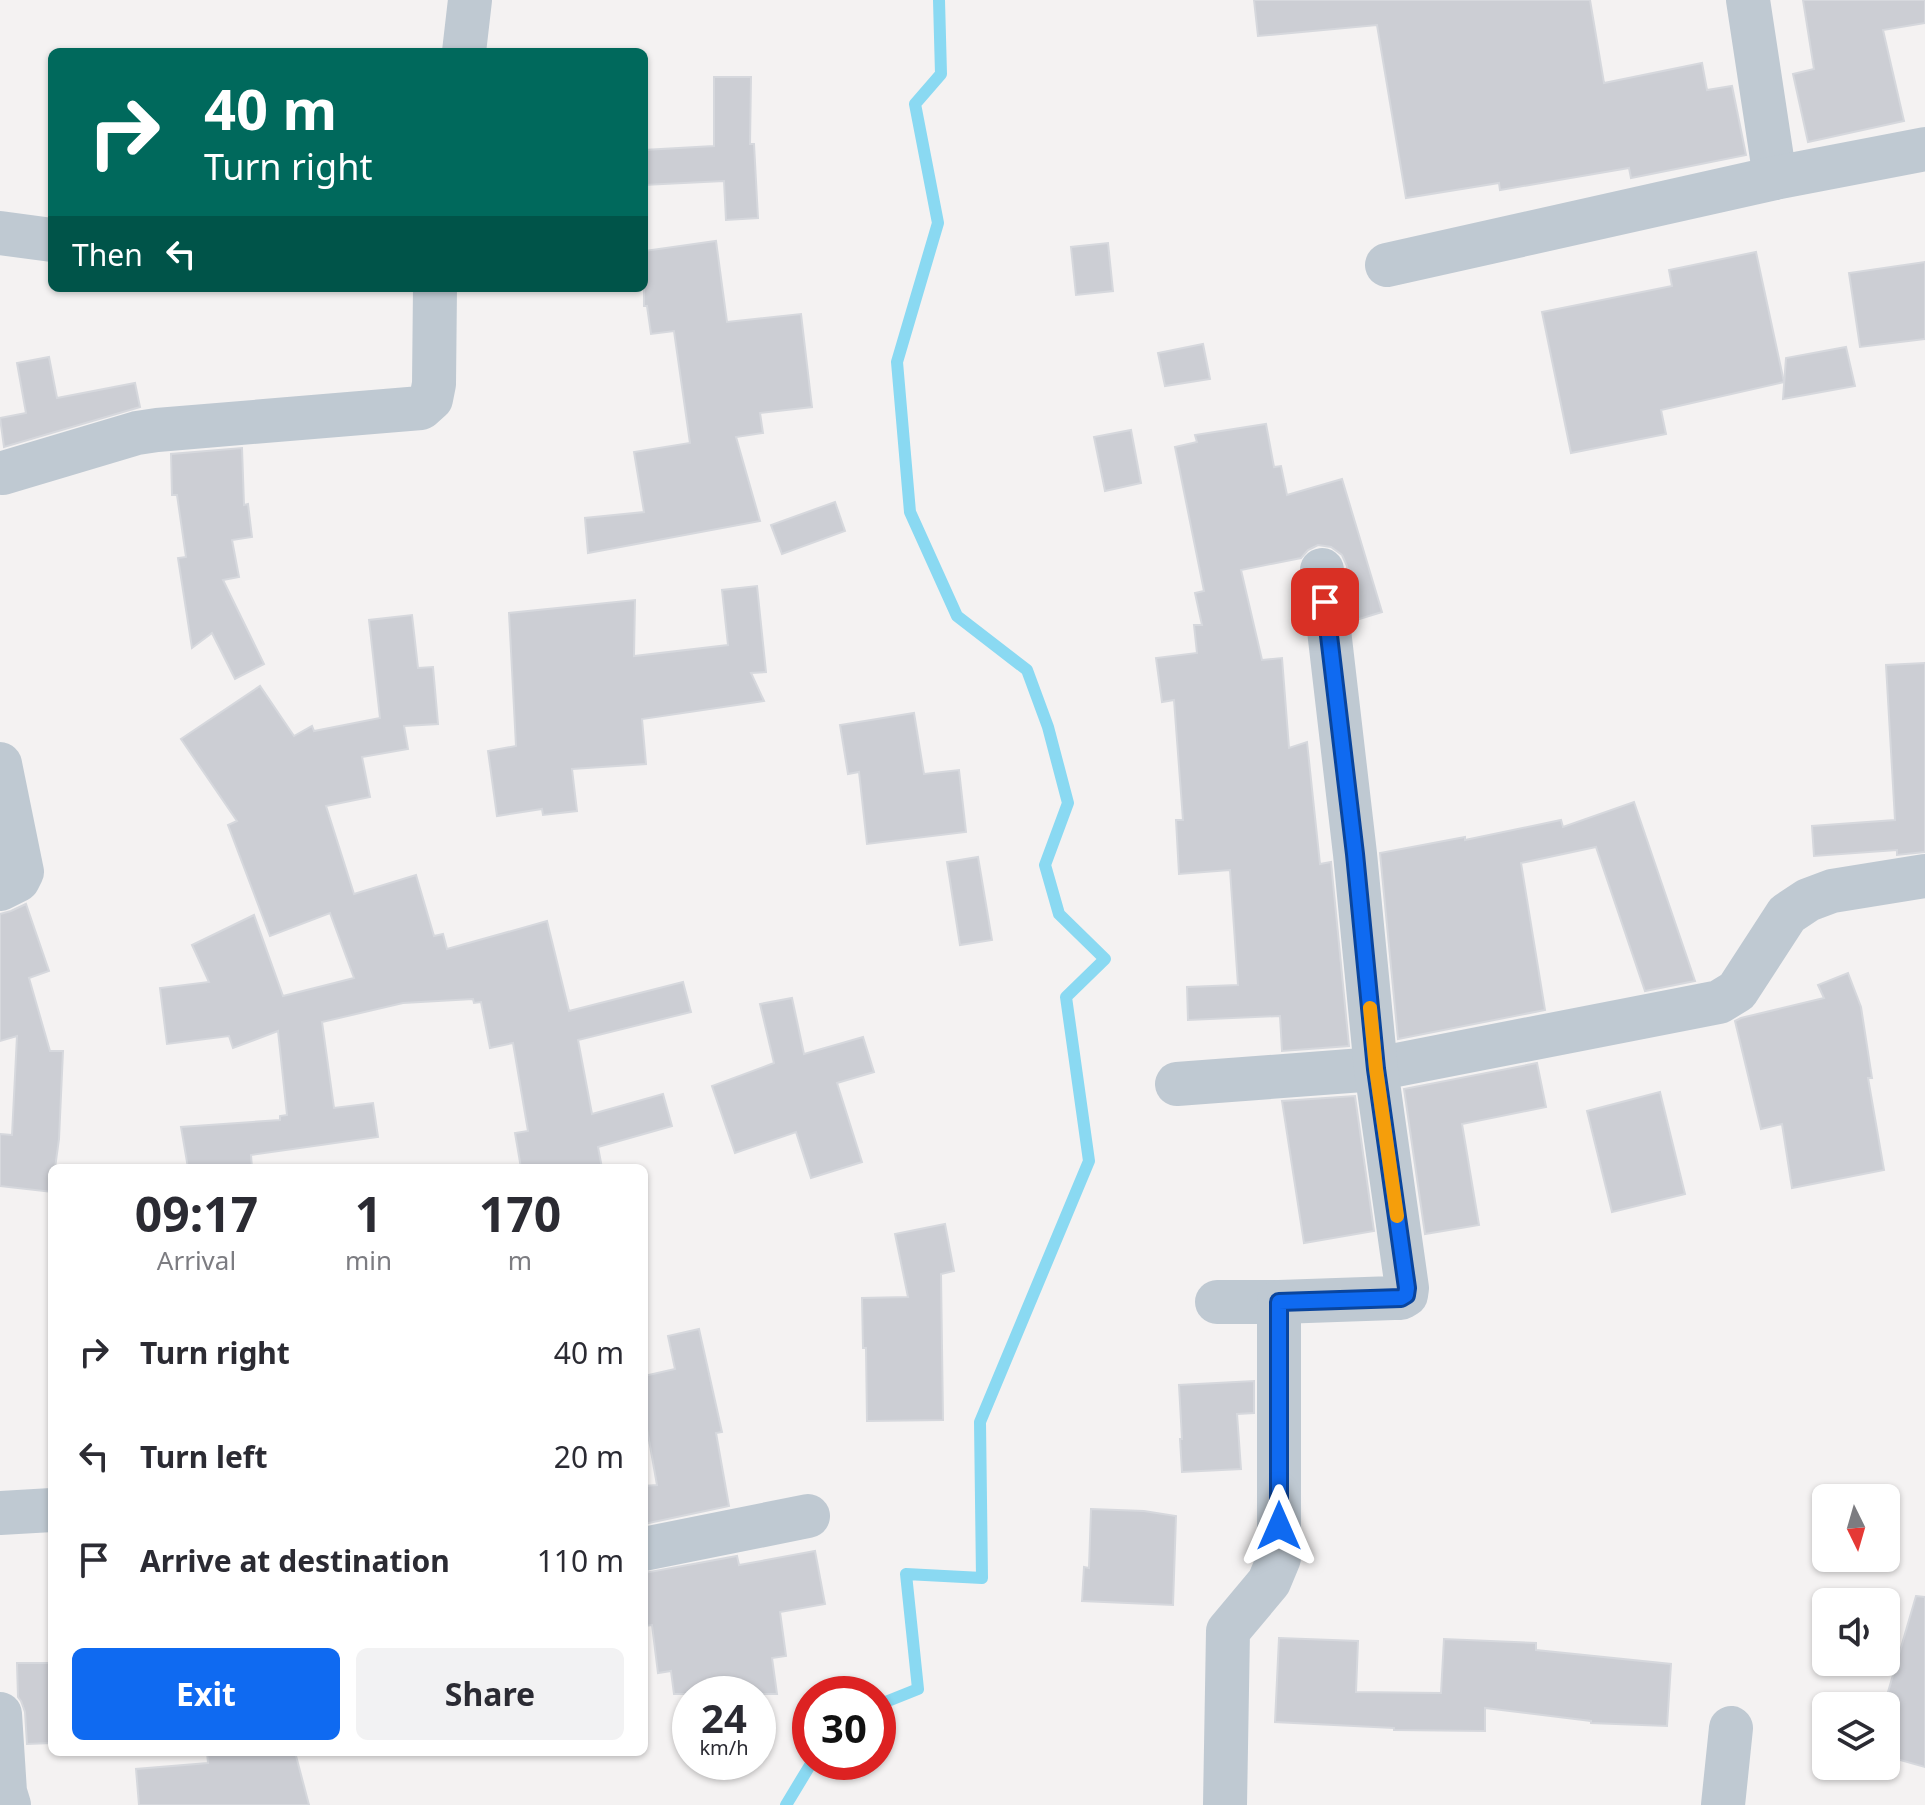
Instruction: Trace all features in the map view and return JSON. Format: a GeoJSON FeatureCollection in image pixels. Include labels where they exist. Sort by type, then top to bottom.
{"type":"FeatureCollection","features":[{"type":"Feature","properties":{"kind":"street"},"geometry":{"type":"LineString","coordinates":[[464,48],[470,0]]}},
{"type":"Feature","properties":{"kind":"street"},"geometry":{"type":"LineString","coordinates":[[1748,0],[1775,178]]}},
{"type":"Feature","properties":{"kind":"street"},"geometry":{"type":"LineString","coordinates":[[1387,265],[1775,178],[1925,149]]}},
{"type":"Feature","properties":{"kind":"street"},"geometry":{"type":"LineString","coordinates":[[0,233],[48,239]]}},
{"type":"Feature","properties":{"kind":"street"},"geometry":{"type":"LineString","coordinates":[[3,473],[157,430],[421,408],[431,399],[434,384],[435,292]]}},
{"type":"Feature","properties":{"kind":"street"},"geometry":{"type":"LineString","coordinates":[[1217,1302],[1401,1298],[1406,1295],[1376,1069],[1322,570]]}},
{"type":"Feature","properties":{"kind":"street"},"geometry":{"type":"LineString","coordinates":[[0,764],[22,872],[18,880],[0,889]]}},
{"type":"Feature","properties":{"kind":"street"},"geometry":{"type":"LineString","coordinates":[[1177,1084],[1376,1069],[1719,1002],[1737,991],[1787,914],[1808,900],[1832,891],[1925,876]]}},
{"type":"Feature","properties":{"kind":"street"},"geometry":{"type":"LineString","coordinates":[[1225,1805],[1228,1631],[1269,1582],[1279,1558],[1279,1302]]}},
{"type":"Feature","properties":{"kind":"street"},"geometry":{"type":"LineString","coordinates":[[0,1513],[48,1510]]}},
{"type":"Feature","properties":{"kind":"street"},"geometry":{"type":"LineString","coordinates":[[648,1548],[808,1516]]}},
{"type":"Feature","properties":{"kind":"street"},"geometry":{"type":"LineString","coordinates":[[0,1714],[5,1792],[9,1805]]}},
{"type":"Feature","properties":{"kind":"street"},"geometry":{"type":"LineString","coordinates":[[1723,1805],[1731,1728]]}},
{"type":"Feature","properties":{"kind":"building"},"geometry":{"type":"Polygon","coordinates":[[[1254,0],[1590,0],[1604,83],[1702,63],[1707,90],[1732,86],[1746,155],[1631,178],[1629,168],[1500,190],[1499,183],[1406,198],[1377,25],[1258,36],[1254,0]]]}},
{"type":"Feature","properties":{"kind":"building"},"geometry":{"type":"Polygon","coordinates":[[[1803,0],[1925,0],[1925,23],[1883,30],[1904,121],[1808,142],[1793,74],[1814,69],[1803,0]]]}},
{"type":"Feature","properties":{"kind":"building"},"geometry":{"type":"Polygon","coordinates":[[[714,77],[751,77],[750,144],[754,144],[758,218],[726,220],[724,181],[648,185],[648,150],[714,146],[714,77]]]}},
{"type":"Feature","properties":{"kind":"building"},"geometry":{"type":"Polygon","coordinates":[[[716,241],[727,322],[801,314],[812,407],[760,413],[763,433],[736,437],[760,521],[588,553],[585,518],[644,512],[634,452],[690,443],[674,331],[651,334],[647,306],[644,306],[644,292],[648,292],[648,250],[716,241]]]}},
{"type":"Feature","properties":{"kind":"building"},"geometry":{"type":"Polygon","coordinates":[[[1108,243],[1113,291],[1076,295],[1071,247],[1108,243]]]}},
{"type":"Feature","properties":{"kind":"building"},"geometry":{"type":"Polygon","coordinates":[[[1756,252],[1784,382],[1661,410],[1666,434],[1571,453],[1542,312],[1672,286],[1669,270],[1756,252]]]}},
{"type":"Feature","properties":{"kind":"building"},"geometry":{"type":"Polygon","coordinates":[[[1925,262],[1925,339],[1860,347],[1849,273],[1925,262]]]}},
{"type":"Feature","properties":{"kind":"building"},"geometry":{"type":"Polygon","coordinates":[[[1203,344],[1210,379],[1165,386],[1158,353],[1203,344]]]}},
{"type":"Feature","properties":{"kind":"building"},"geometry":{"type":"Polygon","coordinates":[[[1846,347],[1855,386],[1783,399],[1786,358],[1846,347]]]}},
{"type":"Feature","properties":{"kind":"building"},"geometry":{"type":"Polygon","coordinates":[[[49,357],[57,398],[135,383],[140,407],[4,447],[0,418],[26,413],[17,363],[49,357]]]}},
{"type":"Feature","properties":{"kind":"building"},"geometry":{"type":"Polygon","coordinates":[[[1266,424],[1274,467],[1281,466],[1287,495],[1342,479],[1382,612],[1353,621],[1347,566],[1342,555],[1331,547],[1318,545],[1301,558],[1241,570],[1262,660],[1282,658],[1289,748],[1307,742],[1320,864],[1331,862],[1349,1046],[1282,1051],[1280,1016],[1188,1020],[1187,987],[1238,985],[1230,870],[1179,874],[1176,820],[1183,820],[1174,700],[1162,702],[1156,658],[1197,653],[1194,625],[1202,625],[1195,593],[1204,591],[1175,447],[1197,442],[1195,435],[1266,424]]]}},
{"type":"Feature","properties":{"kind":"building"},"geometry":{"type":"Polygon","coordinates":[[[1131,430],[1141,483],[1105,491],[1094,437],[1131,430]]]}},
{"type":"Feature","properties":{"kind":"building"},"geometry":{"type":"Polygon","coordinates":[[[242,448],[244,505],[248,504],[252,537],[232,540],[239,577],[223,580],[264,664],[235,679],[212,633],[192,648],[178,558],[186,557],[177,495],[172,495],[171,454],[242,448]]]}},
{"type":"Feature","properties":{"kind":"building"},"geometry":{"type":"Polygon","coordinates":[[[835,502],[845,531],[782,554],[771,525],[835,502]]]}},
{"type":"Feature","properties":{"kind":"building"},"geometry":{"type":"Polygon","coordinates":[[[757,586],[766,672],[751,673],[764,701],[642,719],[646,764],[572,769],[577,811],[543,815],[542,809],[497,816],[488,751],[516,746],[509,613],[635,600],[634,656],[728,645],[722,590],[757,586]]]}},
{"type":"Feature","properties":{"kind":"building"},"geometry":{"type":"Polygon","coordinates":[[[412,615],[418,668],[433,667],[438,724],[404,726],[408,749],[362,757],[370,797],[326,806],[354,894],[416,875],[434,936],[443,934],[447,949],[547,921],[569,1011],[683,982],[691,1012],[578,1040],[592,1114],[663,1094],[672,1126],[598,1147],[601,1164],[520,1164],[515,1133],[528,1131],[513,1043],[490,1048],[481,1002],[474,1003],[473,999],[403,1003],[322,1022],[334,1108],[373,1103],[378,1137],[251,1155],[252,1164],[187,1164],[181,1127],[280,1120],[280,1116],[287,1115],[278,1031],[233,1048],[229,1036],[167,1044],[160,988],[209,982],[192,945],[254,915],[283,996],[354,978],[330,913],[270,936],[228,825],[237,821],[181,739],[260,686],[294,736],[312,726],[314,731],[380,718],[369,620],[412,615]]]}},
{"type":"Feature","properties":{"kind":"building"},"geometry":{"type":"Polygon","coordinates":[[[1925,663],[1925,852],[1897,855],[1897,850],[1814,856],[1812,826],[1895,820],[1886,665],[1925,663]]]}},
{"type":"Feature","properties":{"kind":"building"},"geometry":{"type":"Polygon","coordinates":[[[914,713],[924,774],[959,770],[966,832],[867,844],[859,772],[848,774],[840,725],[914,713]]]}},
{"type":"Feature","properties":{"kind":"building"},"geometry":{"type":"Polygon","coordinates":[[[1634,802],[1695,981],[1645,991],[1596,847],[1521,863],[1545,1010],[1398,1039],[1380,853],[1465,837],[1465,840],[1561,820],[1563,827],[1634,802]]]}},
{"type":"Feature","properties":{"kind":"building"},"geometry":{"type":"Polygon","coordinates":[[[978,857],[992,940],[960,945],[947,862],[978,857]]]}},
{"type":"Feature","properties":{"kind":"building"},"geometry":{"type":"Polygon","coordinates":[[[26,904],[49,971],[29,978],[50,1051],[63,1051],[59,1139],[56,1164],[48,1164],[48,1192],[0,1186],[0,1134],[12,1135],[17,1036],[0,1041],[0,914],[26,904]]]}},
{"type":"Feature","properties":{"kind":"building"},"geometry":{"type":"Polygon","coordinates":[[[1848,973],[1861,1007],[1872,1078],[1868,1078],[1884,1170],[1792,1188],[1782,1124],[1761,1129],[1735,1021],[1824,998],[1818,985],[1848,973]]]}},
{"type":"Feature","properties":{"kind":"building"},"geometry":{"type":"Polygon","coordinates":[[[792,998],[804,1054],[863,1037],[874,1072],[837,1083],[862,1162],[811,1178],[796,1132],[735,1153],[712,1086],[774,1063],[760,1004],[792,998]]]}},
{"type":"Feature","properties":{"kind":"building"},"geometry":{"type":"Polygon","coordinates":[[[1537,1063],[1546,1107],[1462,1124],[1479,1225],[1425,1234],[1404,1089],[1537,1063]]]}},
{"type":"Feature","properties":{"kind":"building"},"geometry":{"type":"Polygon","coordinates":[[[1660,1092],[1685,1194],[1612,1212],[1587,1111],[1660,1092]]]}},
{"type":"Feature","properties":{"kind":"building"},"geometry":{"type":"Polygon","coordinates":[[[1355,1096],[1374,1231],[1304,1243],[1282,1101],[1355,1096]]]}},
{"type":"Feature","properties":{"kind":"building"},"geometry":{"type":"Polygon","coordinates":[[[945,1224],[954,1271],[941,1274],[943,1420],[867,1421],[862,1298],[908,1297],[895,1234],[945,1224]]]}},
{"type":"Feature","properties":{"kind":"building"},"geometry":{"type":"Polygon","coordinates":[[[699,1329],[722,1432],[716,1433],[729,1506],[648,1523],[648,1486],[657,1485],[648,1434],[648,1375],[675,1369],[668,1336],[699,1329]]]}},
{"type":"Feature","properties":{"kind":"building"},"geometry":{"type":"Polygon","coordinates":[[[1254,1381],[1254,1413],[1237,1414],[1241,1469],[1182,1472],[1179,1385],[1254,1381]]]}},
{"type":"Feature","properties":{"kind":"building"},"geometry":{"type":"Polygon","coordinates":[[[1091,1509],[1176,1516],[1173,1605],[1082,1601],[1084,1567],[1089,1568],[1091,1509]]]}},
{"type":"Feature","properties":{"kind":"building"},"geometry":{"type":"Polygon","coordinates":[[[815,1551],[825,1604],[780,1612],[786,1656],[772,1658],[774,1676],[672,1676],[672,1679],[671,1671],[658,1673],[652,1625],[648,1626],[648,1572],[737,1556],[739,1565],[815,1551]]]}},
{"type":"Feature","properties":{"kind":"building"},"geometry":{"type":"Polygon","coordinates":[[[1916,1596],[1925,1597],[1925,1767],[1900,1760],[1900,1692],[1888,1692],[1893,1676],[1900,1676],[1900,1651],[1916,1596]]]}},
{"type":"Feature","properties":{"kind":"building"},"geometry":{"type":"Polygon","coordinates":[[[1279,1638],[1358,1641],[1356,1692],[1441,1693],[1444,1639],[1536,1643],[1536,1650],[1671,1664],[1667,1726],[1591,1723],[1485,1708],[1485,1731],[1394,1730],[1275,1722],[1279,1638]]]}},
{"type":"Feature","properties":{"kind":"building"},"geometry":{"type":"Polygon","coordinates":[[[17,1663],[48,1663],[48,1743],[27,1744],[25,1712],[18,1697],[17,1663]]]}},
{"type":"Feature","properties":{"kind":"building"},"geometry":{"type":"Polygon","coordinates":[[[207,1756],[296,1756],[309,1805],[139,1805],[136,1769],[208,1763],[207,1756]]]}},
{"type":"Feature","properties":{"kind":"waterway"},"geometry":{"type":"LineString","coordinates":[[896,1698],[918,1689],[906,1574],[982,1578],[980,1422],[1089,1161],[1066,997],[1105,959],[1059,914],[1045,865],[1068,803],[1048,727],[1027,670],[957,616],[910,512],[897,362],[938,223],[915,104],[941,74],[939,0]]}},
{"type":"Feature","properties":{"kind":"waterway"},"geometry":{"type":"LineString","coordinates":[[786,1805],[801,1780]]}},
{"type":"Feature","properties":{"kind":"slow traffic"},"geometry":{"type":"LineString","coordinates":[[1370,1008],[1397,1216]]}},
{"type":"Feature","properties":{"kind":"route"},"geometry":{"type":"LineString","coordinates":[[1279,1526],[1279,1302],[1401,1298],[1406,1295],[1407,1288],[1376,1069],[1355,854],[1325,602]]}}]}
